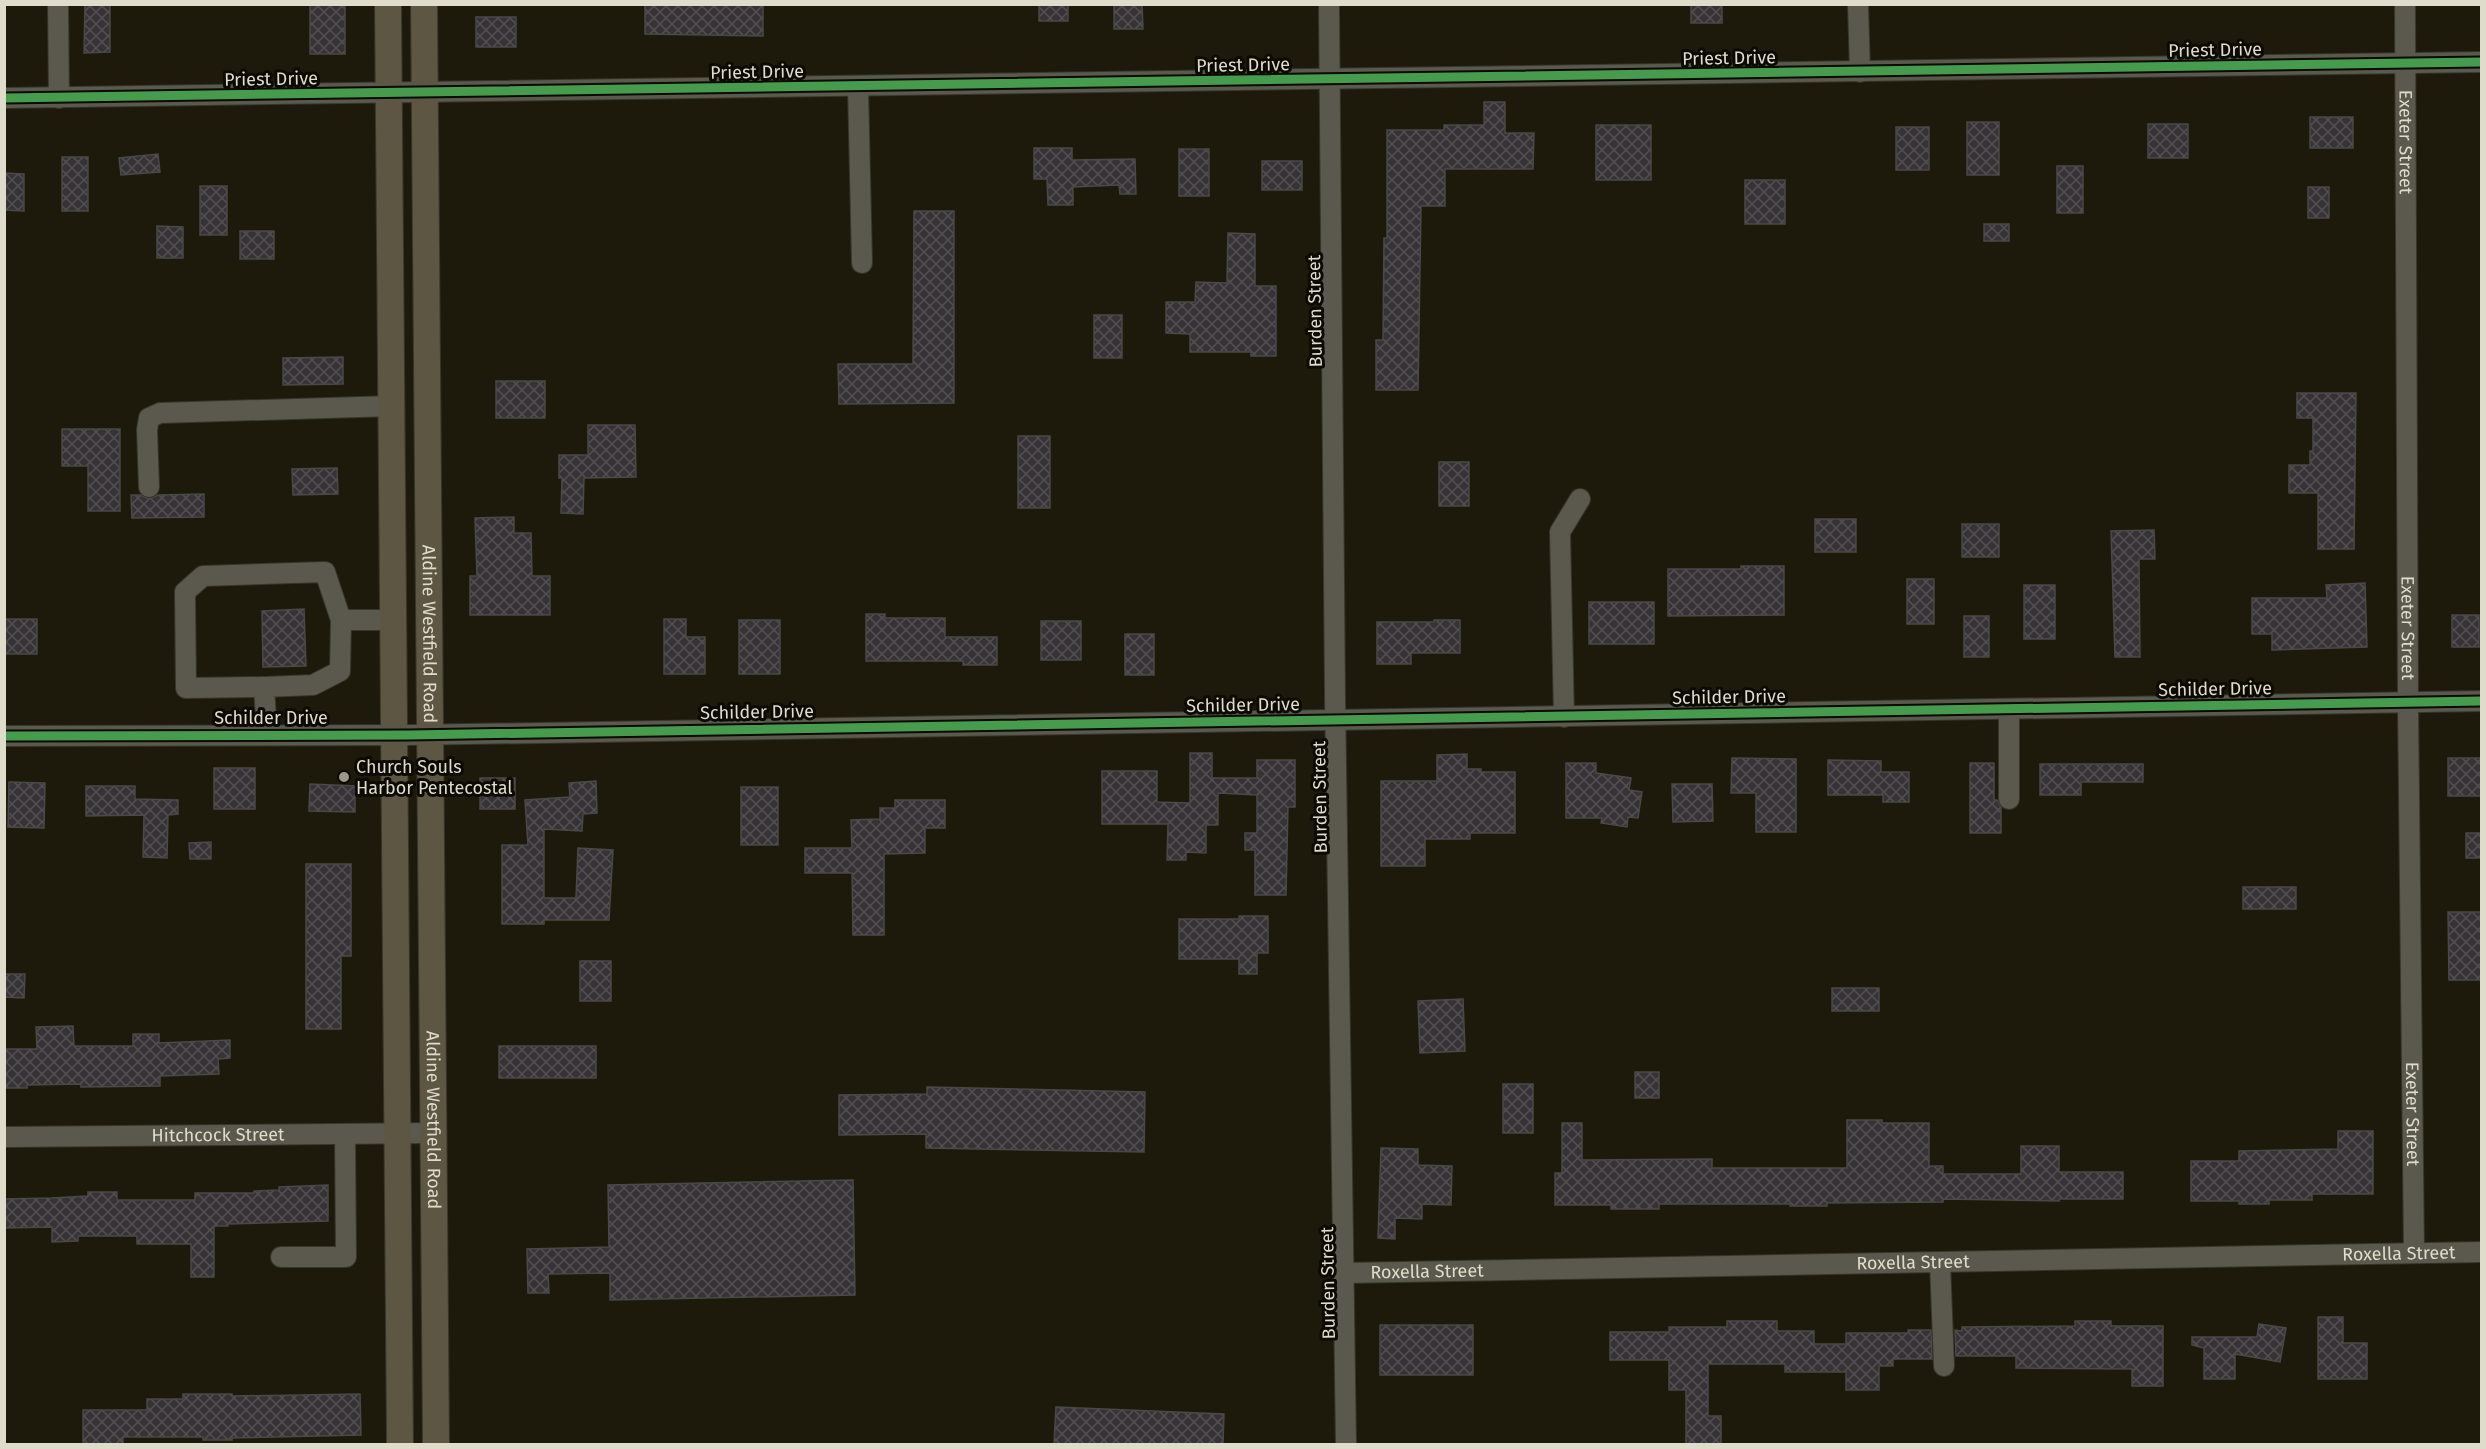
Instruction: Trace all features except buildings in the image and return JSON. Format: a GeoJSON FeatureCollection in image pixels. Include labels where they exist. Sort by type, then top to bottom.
{"type":"FeatureCollection","features":[{"type":"Feature","properties":{"kind":"main road","name":"Aldine Westfield Road"},"geometry":{"type":"LineString","coordinates":[[388,4],[400,1444]]}},
{"type":"Feature","properties":{"kind":"main road","name":"Aldine Westfield Road"},"geometry":{"type":"LineString","coordinates":[[424,4],[436,1444]]}},
{"type":"Feature","properties":{"kind":"main road"},"geometry":{"type":"LineString","coordinates":[[392,412],[428,418]]}},
{"type":"Feature","properties":{"kind":"main road"},"geometry":{"type":"LineString","coordinates":[[399,1326],[435,1325]]}},
{"type":"Feature","properties":{"kind":"street"},"geometry":{"type":"LineString","coordinates":[[58,4],[59,98]]}},
{"type":"Feature","properties":{"kind":"street","name":"Burden Street"},"geometry":{"type":"LineString","coordinates":[[1329,4],[1335,720],[1346,1444]]}},
{"type":"Feature","properties":{"kind":"street"},"geometry":{"type":"LineString","coordinates":[[1858,4],[1860,72]]}},
{"type":"Feature","properties":{"kind":"street","name":"Exeter Street"},"geometry":{"type":"LineString","coordinates":[[2405,4],[2408,702],[2414,1253]]}},
{"type":"Feature","properties":{"kind":"street","name":"Priest Drive"},"geometry":{"type":"LineString","coordinates":[[4,98],[2481,62]]}},
{"type":"Feature","properties":{"kind":"street"},"geometry":{"type":"LineString","coordinates":[[858,87],[862,263]]}},
{"type":"Feature","properties":{"kind":"street"},"geometry":{"type":"LineString","coordinates":[[149,487],[147,430],[149,418],[160,413],[392,412]]}},
{"type":"Feature","properties":{"kind":"street"},"geometry":{"type":"LineString","coordinates":[[1564,717],[1560,532],[1580,499]]}},
{"type":"Feature","properties":{"kind":"street"},"geometry":{"type":"LineString","coordinates":[[325,572],[341,620],[340,671],[314,685],[186,688],[185,592],[203,576],[325,572]]}},
{"type":"Feature","properties":{"kind":"street"},"geometry":{"type":"LineString","coordinates":[[341,620],[394,620]]}},
{"type":"Feature","properties":{"kind":"street"},"geometry":{"type":"LineString","coordinates":[[264,687],[267,735]]}},
{"type":"Feature","properties":{"kind":"street","name":"Schilder Drive"},"geometry":{"type":"LineString","coordinates":[[4,736],[430,734],[2481,701]]}},
{"type":"Feature","properties":{"kind":"street"},"geometry":{"type":"LineString","coordinates":[[2010,709],[2010,799]]}},
{"type":"Feature","properties":{"kind":"street","name":"Hitchcock Street"},"geometry":{"type":"LineString","coordinates":[[4,1137],[433,1133]]}},
{"type":"Feature","properties":{"kind":"street"},"geometry":{"type":"LineString","coordinates":[[281,1257],[346,1257],[345,1134]]}},
{"type":"Feature","properties":{"kind":"street","name":"Roxella Street"},"geometry":{"type":"LineString","coordinates":[[1345,1273],[2481,1252]]}},
{"type":"Feature","properties":{"kind":"street"},"geometry":{"type":"LineString","coordinates":[[1940,1262],[1944,1366]]}},
{"type":"Feature","properties":{"kind":"cycle path"},"geometry":{"type":"LineString","coordinates":[[4,98],[2482,62]]}},
{"type":"Feature","properties":{"kind":"cycle path"},"geometry":{"type":"LineString","coordinates":[[4,736],[409,735],[2482,701]]}},
{"type":"Feature","properties":{"kind":"place","name":"Church Souls Harbor Pentecostal"},"geometry":{"type":"Point","coordinates":[344,777]}}]}
